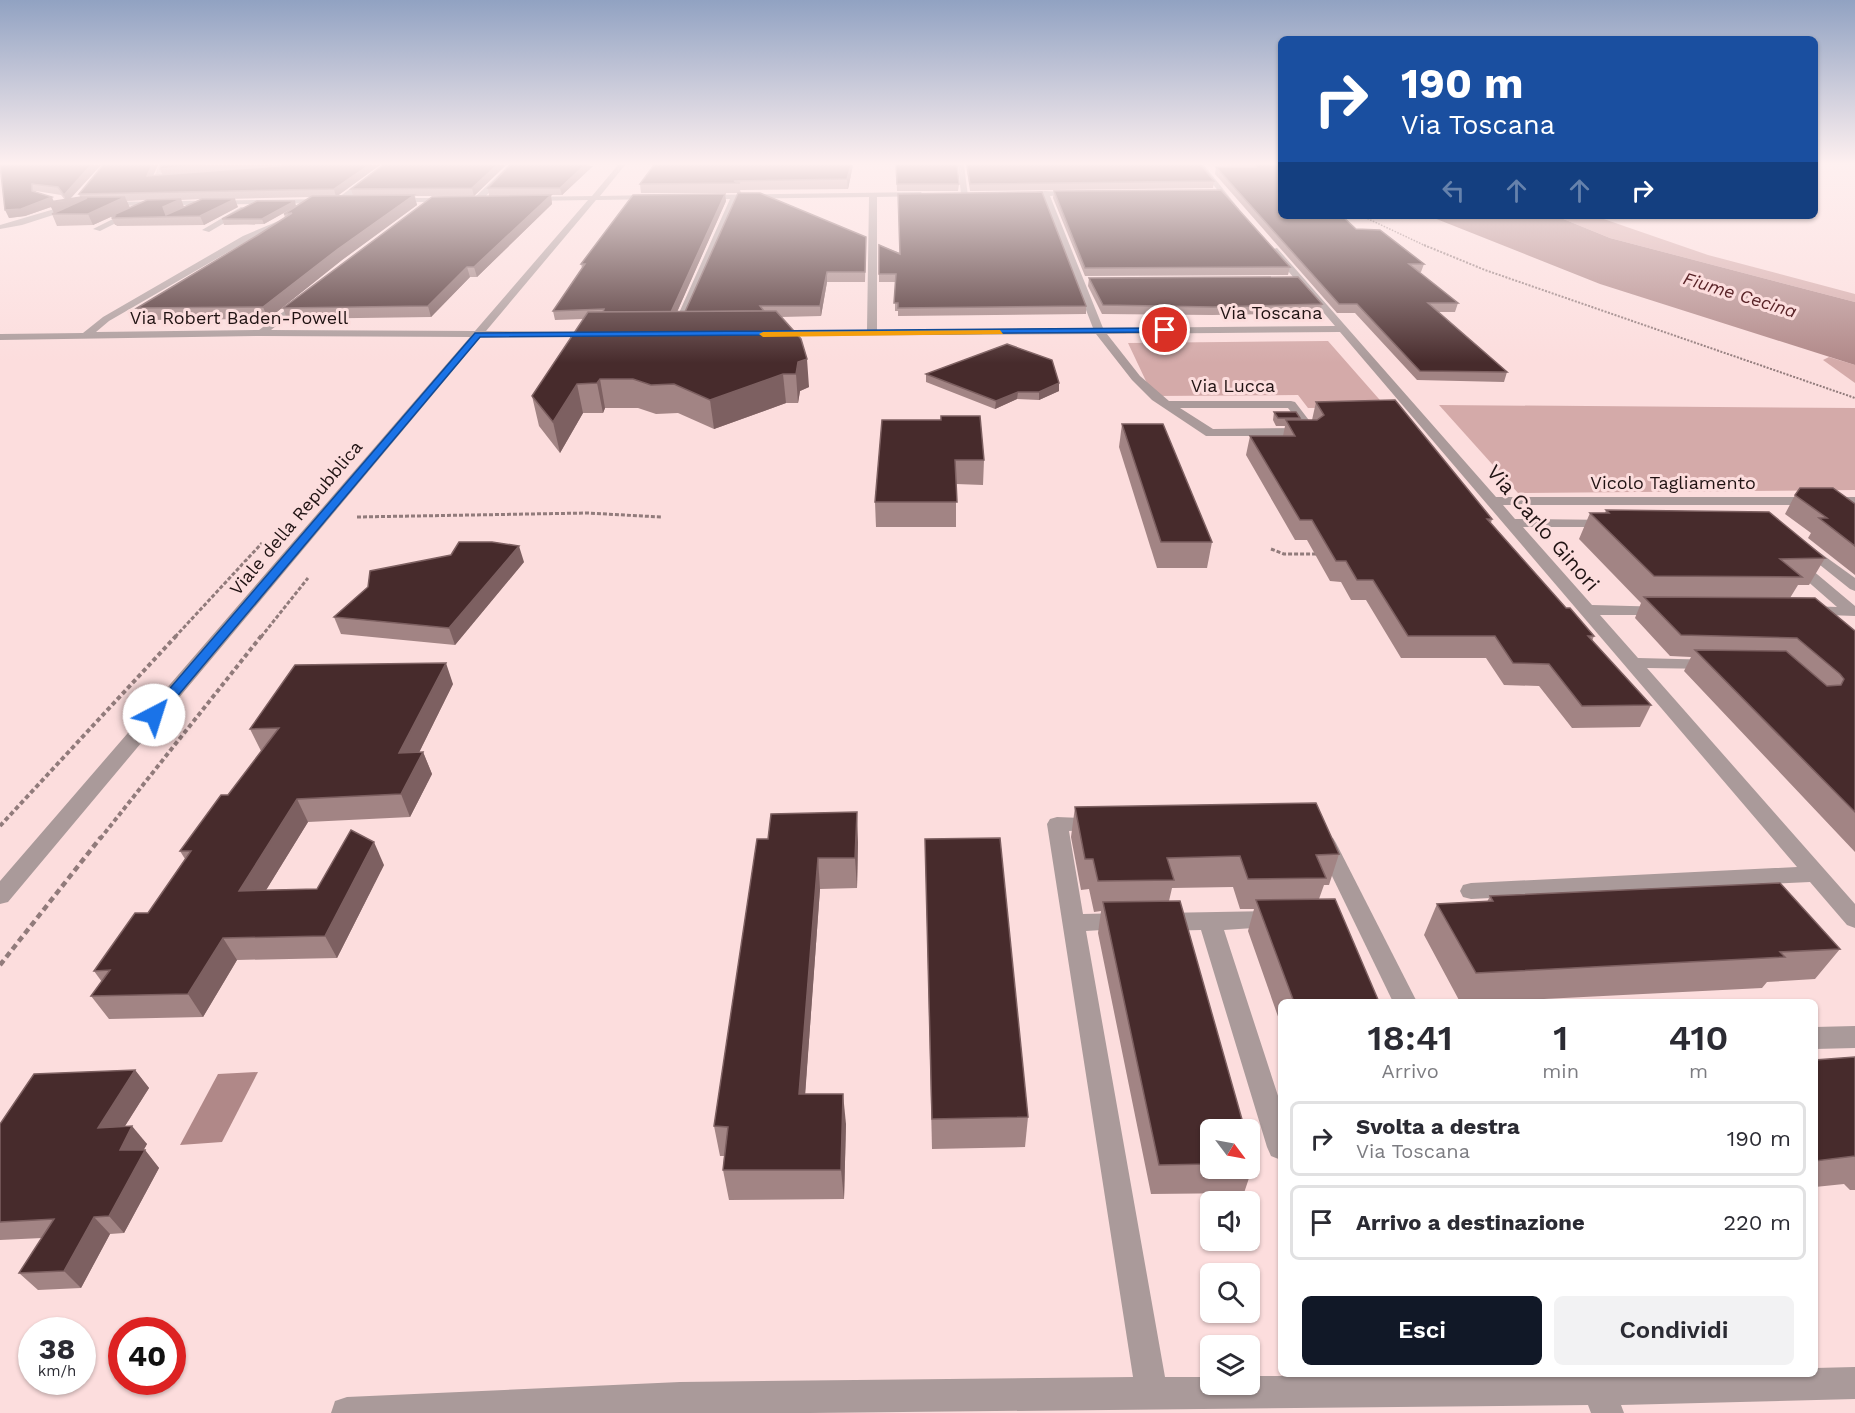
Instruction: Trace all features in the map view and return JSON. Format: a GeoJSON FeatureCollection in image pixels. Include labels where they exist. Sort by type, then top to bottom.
{"type":"FeatureCollection","features":[{"type":"Feature","properties":{"kind":"street"},"geometry":{"type":"LineString","coordinates":[[85,336],[106,319],[246,238],[266,231]]}},
{"type":"Feature","properties":{"kind":"street","name":"Viale della Repubblica"},"geometry":{"type":"LineString","coordinates":[[0,896],[566,231]]}},
{"type":"Feature","properties":{"kind":"street"},"geometry":{"type":"LineString","coordinates":[[674,335],[719,231]]}},
{"type":"Feature","properties":{"kind":"street"},"geometry":{"type":"LineString","coordinates":[[872,334],[873,231]]}},
{"type":"Feature","properties":{"kind":"street","name":"Via Lucca"},"geometry":{"type":"LineString","coordinates":[[1060,231],[1099,331],[1136,378],[1167,405],[1210,433],[1312,432],[1291,404],[1167,405]]}},
{"type":"Feature","properties":{"kind":"street","name":"Via Carlo Ginori"},"geometry":{"type":"LineString","coordinates":[[1262,236],[1294,280],[1344,329],[1855,919]]}},
{"type":"Feature","properties":{"kind":"street"},"geometry":{"type":"LineString","coordinates":[[1080,281],[1092,281]]}},
{"type":"Feature","properties":{"kind":"street"},"geometry":{"type":"LineString","coordinates":[[261,333],[312,292]]}},
{"type":"Feature","properties":{"kind":"street","name":"Via Toscana"},"geometry":{"type":"LineString","coordinates":[[767,334],[1344,329]]}},
{"type":"Feature","properties":{"kind":"street","name":"Via Robert Baden-Powell"},"geometry":{"type":"LineString","coordinates":[[0,337],[261,333],[478,334]]}},
{"type":"Feature","properties":{"kind":"street"},"geometry":{"type":"LineString","coordinates":[[478,334],[605,335]]}},
{"type":"Feature","properties":{"kind":"street"},"geometry":{"type":"LineString","coordinates":[[662,335],[685,335]]}},
{"type":"Feature","properties":{"kind":"street","name":"Vicolo Tagliamento"},"geometry":{"type":"LineString","coordinates":[[1492,501],[1855,501]]}},
{"type":"Feature","properties":{"kind":"street"},"geometry":{"type":"LineString","coordinates":[[1750,501],[1770,517]]}},
{"type":"Feature","properties":{"kind":"street"},"geometry":{"type":"LineString","coordinates":[[1511,523],[1624,524]]}},
{"type":"Feature","properties":{"kind":"street"},"geometry":{"type":"LineString","coordinates":[[1796,538],[1855,586]]}},
{"type":"Feature","properties":{"kind":"street"},"geometry":{"type":"LineString","coordinates":[[1785,553],[1852,612],[1794,611]]}},
{"type":"Feature","properties":{"kind":"street"},"geometry":{"type":"LineString","coordinates":[[1586,610],[1679,610]]}},
{"type":"Feature","properties":{"kind":"street"},"geometry":{"type":"LineString","coordinates":[[1633,663],[1732,664]]}},
{"type":"Feature","properties":{"kind":"street"},"geometry":{"type":"LineString","coordinates":[[1315,822],[1352,918],[1403,999]]}},
{"type":"Feature","properties":{"kind":"street"},"geometry":{"type":"LineString","coordinates":[[1116,824],[1057,824],[1152,1393]]}},
{"type":"Feature","properties":{"kind":"street"},"geometry":{"type":"LineString","coordinates":[[1471,891],[1816,874]]}},
{"type":"Feature","properties":{"kind":"street"},"geometry":{"type":"LineString","coordinates":[[1074,923],[1293,919]]}},
{"type":"Feature","properties":{"kind":"street"},"geometry":{"type":"LineString","coordinates":[[1210,921],[1278,1137]]}},
{"type":"Feature","properties":{"kind":"street"},"geometry":{"type":"LineString","coordinates":[[1818,1038],[1855,1037]]}},
{"type":"Feature","properties":{"kind":"street"},"geometry":{"type":"LineString","coordinates":[[348,1413],[680,1398],[1152,1393],[1355,1383],[1598,1392],[1855,1383]]}},
{"type":"Feature","properties":{"kind":"path"},"geometry":{"type":"LineString","coordinates":[[1392,231],[1485,270],[1855,398]]}},
{"type":"Feature","properties":{"kind":"path"},"geometry":{"type":"LineString","coordinates":[[357,517],[587,513],[661,517]]}},
{"type":"Feature","properties":{"kind":"path"},"geometry":{"type":"LineString","coordinates":[[1270,549],[1284,554],[1329,554]]}},
{"type":"Feature","properties":{"kind":"shaded area"},"geometry":{"type":"Polygon","coordinates":[[[1593,231],[1638,231],[1708,255],[1855,294],[1855,302],[1610,238],[1593,231]]]}},
{"type":"Feature","properties":{"kind":"shaded area"},"geometry":{"type":"Polygon","coordinates":[[[1328,341],[1386,407],[1308,408],[1298,395],[1153,396],[1128,343],[1328,341]]]}},
{"type":"Feature","properties":{"kind":"shaded area"},"geometry":{"type":"Polygon","coordinates":[[[1829,357],[1855,365],[1855,383],[1823,360],[1829,357]]]}},
{"type":"Feature","properties":{"kind":"shaded area"},"geometry":{"type":"Polygon","coordinates":[[[1439,405],[1855,408],[1855,490],[1518,493],[1439,405]]]}},
{"type":"Feature","properties":{"kind":"water","name":"Fiume Cecina"},"geometry":{"type":"Polygon","coordinates":[[[1467,231],[1593,231],[1610,238],[1855,302],[1855,365],[1600,284],[1467,231]]]}},
{"type":"Feature","properties":{"kind":"water"},"geometry":{"type":"Polygon","coordinates":[[[258,1072],[222,1142],[180,1145],[218,1074],[258,1072]]]}},
{"type":"Feature","properties":{"kind":"building"},"geometry":{"type":"Polygon","coordinates":[[[264,231],[363,231],[263,307],[137,308],[264,231]]]}},
{"type":"Feature","properties":{"kind":"building"},"geometry":{"type":"Polygon","coordinates":[[[386,231],[513,231],[474,267],[467,267],[428,306],[283,308],[386,231]]]}},
{"type":"Feature","properties":{"kind":"building"},"geometry":{"type":"Polygon","coordinates":[[[606,231],[708,231],[671,312],[603,312],[604,309],[553,311],[585,264],[581,264],[606,231]]]}},
{"type":"Feature","properties":{"kind":"building"},"geometry":{"type":"Polygon","coordinates":[[[721,231],[851,231],[866,237],[865,272],[827,272],[820,306],[760,306],[764,311],[685,312],[721,231]]]}},
{"type":"Feature","properties":{"kind":"building"},"geometry":{"type":"Polygon","coordinates":[[[899,231],[1057,231],[1086,306],[898,308],[898,303],[894,303],[896,274],[879,274],[879,245],[900,254],[899,231]]]}},
{"type":"Feature","properties":{"kind":"building"},"geometry":{"type":"Polygon","coordinates":[[[1070,231],[1258,231],[1290,267],[1085,268],[1070,231]]]}},
{"type":"Feature","properties":{"kind":"building"},"geometry":{"type":"Polygon","coordinates":[[[1273,231],[1381,231],[1424,264],[1409,264],[1458,303],[1428,303],[1507,372],[1420,371],[1357,304],[1339,304],[1273,231]]]}},
{"type":"Feature","properties":{"kind":"building"},"geometry":{"type":"Polygon","coordinates":[[[1298,277],[1322,304],[1213,307],[1103,305],[1089,278],[1298,277]]]}},
{"type":"Feature","properties":{"kind":"building"},"geometry":{"type":"Polygon","coordinates":[[[776,311],[801,339],[807,359],[798,362],[796,374],[783,374],[710,400],[674,384],[651,385],[633,379],[600,379],[597,383],[577,384],[553,422],[532,396],[588,312],[776,311]]]}},
{"type":"Feature","properties":{"kind":"building"},"geometry":{"type":"Polygon","coordinates":[[[1007,344],[1052,360],[1059,383],[1039,392],[1018,392],[996,401],[926,374],[1007,344]]]}},
{"type":"Feature","properties":{"kind":"building"},"geometry":{"type":"Polygon","coordinates":[[[1395,400],[1492,519],[1487,519],[1566,608],[1570,608],[1594,636],[1588,636],[1651,705],[1582,706],[1549,664],[1513,663],[1495,636],[1408,636],[1373,580],[1357,580],[1346,561],[1336,561],[1312,520],[1300,520],[1250,436],[1295,436],[1286,420],[1317,420],[1324,415],[1316,402],[1395,400]]]}},
{"type":"Feature","properties":{"kind":"building"},"geometry":{"type":"Polygon","coordinates":[[[1274,412],[1296,412],[1300,418],[1278,418],[1274,412]]]}},
{"type":"Feature","properties":{"kind":"building"},"geometry":{"type":"Polygon","coordinates":[[[941,416],[980,416],[984,460],[955,460],[957,502],[875,502],[882,420],[941,420],[941,416]]]}},
{"type":"Feature","properties":{"kind":"building"},"geometry":{"type":"Polygon","coordinates":[[[1122,424],[1163,424],[1212,542],[1161,542],[1122,424]]]}},
{"type":"Feature","properties":{"kind":"building"},"geometry":{"type":"Polygon","coordinates":[[[1800,488],[1833,488],[1855,504],[1855,546],[1819,518],[1827,518],[1795,495],[1800,488]]]}},
{"type":"Feature","properties":{"kind":"building"},"geometry":{"type":"Polygon","coordinates":[[[1606,510],[1769,512],[1825,558],[1780,559],[1802,577],[1654,576],[1590,513],[1609,513],[1606,510]]]}},
{"type":"Feature","properties":{"kind":"building"},"geometry":{"type":"Polygon","coordinates":[[[459,542],[492,542],[519,546],[449,628],[334,617],[368,587],[370,571],[451,555],[459,542]]]}},
{"type":"Feature","properties":{"kind":"building"},"geometry":{"type":"Polygon","coordinates":[[[1644,597],[1815,598],[1855,631],[1855,812],[1695,650],[1786,651],[1827,686],[1841,685],[1844,679],[1840,674],[1797,638],[1681,635],[1644,597]]]}},
{"type":"Feature","properties":{"kind":"building"},"geometry":{"type":"Polygon","coordinates":[[[446,663],[399,753],[423,752],[401,794],[297,799],[239,891],[317,889],[351,830],[374,842],[325,936],[223,938],[188,994],[91,996],[110,970],[94,971],[135,913],[148,913],[191,851],[180,851],[221,795],[228,795],[279,728],[250,729],[295,665],[446,663]]]}},
{"type":"Feature","properties":{"kind":"building"},"geometry":{"type":"Polygon","coordinates":[[[1316,803],[1339,854],[1316,855],[1326,878],[1248,879],[1240,856],[1167,858],[1174,880],[1098,881],[1093,859],[1085,859],[1075,807],[1316,803]]]}},
{"type":"Feature","properties":{"kind":"building"},"geometry":{"type":"Polygon","coordinates":[[[857,812],[855,858],[818,858],[799,1094],[843,1094],[841,1170],[723,1170],[728,1127],[714,1126],[757,839],[768,839],[771,814],[857,812]]]}},
{"type":"Feature","properties":{"kind":"building"},"geometry":{"type":"Polygon","coordinates":[[[1000,838],[1028,1117],[932,1119],[925,839],[1000,838]]]}},
{"type":"Feature","properties":{"kind":"building"},"geometry":{"type":"Polygon","coordinates":[[[1780,883],[1840,949],[1780,952],[1785,957],[1476,973],[1437,904],[1493,901],[1490,896],[1780,883]]]}},
{"type":"Feature","properties":{"kind":"building"},"geometry":{"type":"Polygon","coordinates":[[[1335,899],[1378,999],[1293,999],[1256,900],[1335,899]]]}},
{"type":"Feature","properties":{"kind":"building"},"geometry":{"type":"Polygon","coordinates":[[[1180,901],[1242,1119],[1200,1119],[1200,1164],[1159,1165],[1103,902],[1180,901]]]}},
{"type":"Feature","properties":{"kind":"building"},"geometry":{"type":"Polygon","coordinates":[[[1855,1057],[1855,1156],[1818,1161],[1818,1060],[1855,1057]]]}},
{"type":"Feature","properties":{"kind":"building"},"geometry":{"type":"Polygon","coordinates":[[[135,1070],[98,1128],[132,1126],[120,1150],[145,1150],[109,1216],[94,1217],[64,1271],[19,1273],[54,1219],[0,1222],[0,1124],[34,1074],[135,1070]]]}},
{"type":"Feature","properties":{"kind":"slow traffic"},"geometry":{"type":"LineString","coordinates":[[763,334],[1000,332]]}},
{"type":"Feature","properties":{"kind":"route"},"geometry":{"type":"LineString","coordinates":[[154,715],[478,334],[806,334],[1165,330]]}}]}
